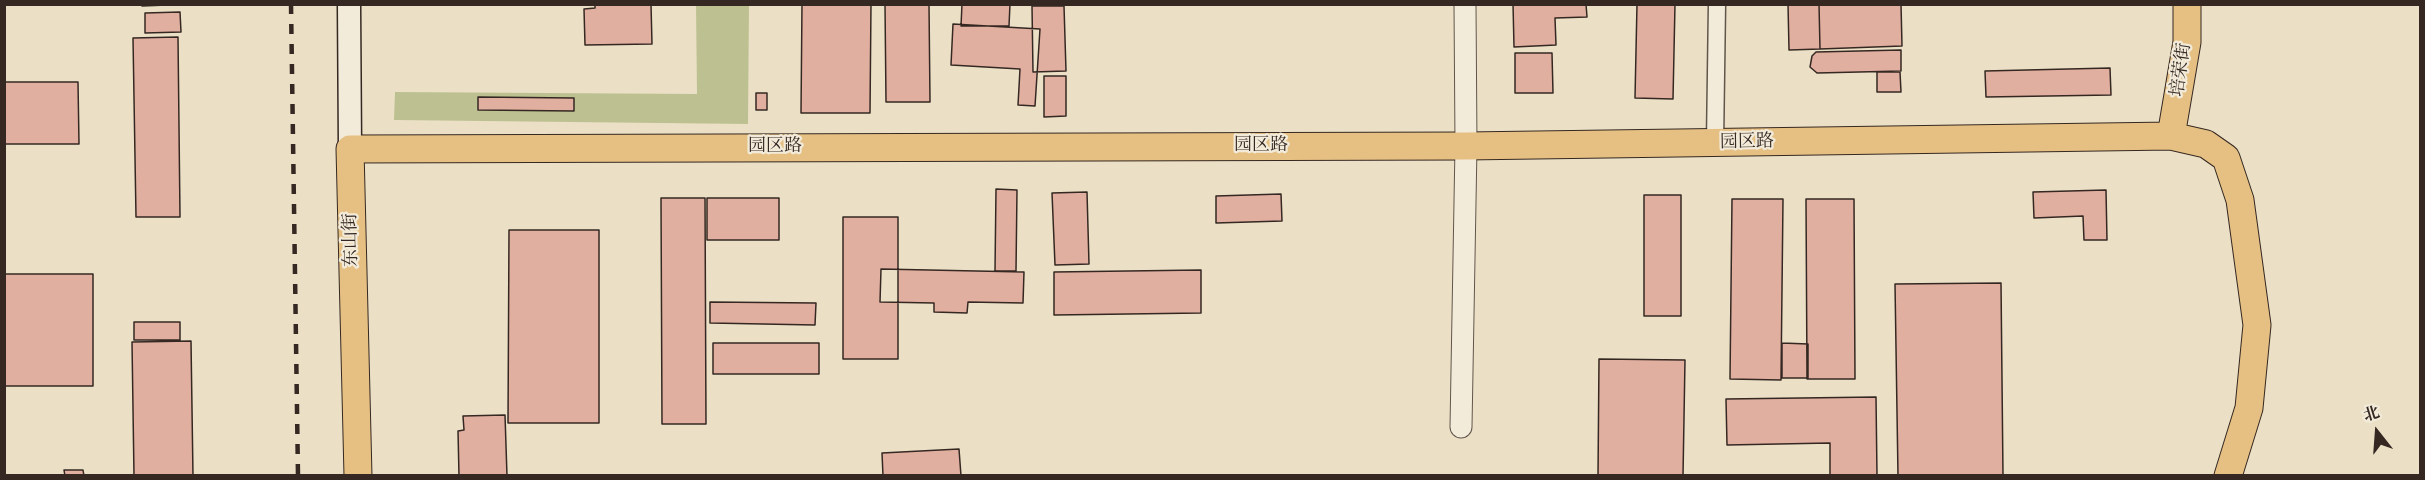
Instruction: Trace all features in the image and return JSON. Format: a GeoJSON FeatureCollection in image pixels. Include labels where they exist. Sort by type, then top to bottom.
{"type":"FeatureCollection","features":[{"type":"Feature","properties":{"kind":"highway","name":"培荣街"},"geometry":{"type":"LineString","coordinates":[[2171,135],[2187,42],[2187,4]]}},
{"type":"Feature","properties":{"kind":"highway","name":"园区路"},"geometry":{"type":"LineString","coordinates":[[350,149],[1466,146],[2171,135],[2206,144],[2226,158],[2240,200],[2257,326],[2249,408],[2228,476]]}},
{"type":"Feature","properties":{"kind":"highway","name":"东山街"},"geometry":{"type":"LineString","coordinates":[[350,149],[358,476]]}},
{"type":"Feature","properties":{"kind":"main road","name":"东山街"},"geometry":{"type":"LineString","coordinates":[[349,4],[350,149]]}},
{"type":"Feature","properties":{"kind":"street"},"geometry":{"type":"LineString","coordinates":[[1461,427],[1466,146],[1465,4]]}},
{"type":"Feature","properties":{"kind":"street"},"geometry":{"type":"LineString","coordinates":[[1715,143],[1717,4]]}},
{"type":"Feature","properties":{"kind":"green space"},"geometry":{"type":"Polygon","coordinates":[[[696,5],[749,5],[748,124],[394,120],[395,92],[697,94],[696,5]]]}},
{"type":"Feature","properties":{"kind":"building"},"geometry":{"type":"Polygon","coordinates":[[[142,4],[192,4],[142,6],[142,4]]]}},
{"type":"Feature","properties":{"kind":"building"},"geometry":{"type":"Polygon","coordinates":[[[595,4],[651,4],[652,44],[585,45],[584,9],[595,8],[595,4]]]}},
{"type":"Feature","properties":{"kind":"building"},"geometry":{"type":"Polygon","coordinates":[[[802,4],[871,4],[870,113],[801,113],[802,4]]]}},
{"type":"Feature","properties":{"kind":"building"},"geometry":{"type":"Polygon","coordinates":[[[885,4],[929,4],[930,102],[886,102],[885,4]]]}},
{"type":"Feature","properties":{"kind":"building"},"geometry":{"type":"Polygon","coordinates":[[[962,4],[1010,4],[1009,26],[961,26],[962,4]]]}},
{"type":"Feature","properties":{"kind":"building"},"geometry":{"type":"Polygon","coordinates":[[[1513,4],[1586,4],[1587,17],[1555,18],[1556,45],[1514,47],[1513,4]]]}},
{"type":"Feature","properties":{"kind":"building"},"geometry":{"type":"Polygon","coordinates":[[[1637,4],[1675,4],[1673,99],[1635,98],[1637,4]]]}},
{"type":"Feature","properties":{"kind":"building"},"geometry":{"type":"Polygon","coordinates":[[[1788,4],[1819,4],[1820,49],[1789,50],[1788,4]]]}},
{"type":"Feature","properties":{"kind":"building"},"geometry":{"type":"Polygon","coordinates":[[[1819,4],[1901,4],[1902,46],[1820,49],[1819,4]]]}},
{"type":"Feature","properties":{"kind":"building"},"geometry":{"type":"Polygon","coordinates":[[[1032,6],[1064,6],[1066,71],[1033,72],[1032,6]]]}},
{"type":"Feature","properties":{"kind":"building"},"geometry":{"type":"Polygon","coordinates":[[[180,12],[181,32],[145,33],[145,13],[180,12]]]}},
{"type":"Feature","properties":{"kind":"building"},"geometry":{"type":"Polygon","coordinates":[[[953,24],[1040,29],[1035,106],[1018,105],[1020,69],[951,65],[953,24]]]}},
{"type":"Feature","properties":{"kind":"building"},"geometry":{"type":"Polygon","coordinates":[[[178,37],[180,217],[136,217],[133,38],[178,37]]]}},
{"type":"Feature","properties":{"kind":"building"},"geometry":{"type":"Polygon","coordinates":[[[1901,50],[1901,71],[1817,73],[1810,67],[1812,56],[1816,52],[1901,50]]]}},
{"type":"Feature","properties":{"kind":"building"},"geometry":{"type":"Polygon","coordinates":[[[1515,53],[1552,53],[1553,93],[1515,93],[1515,53]]]}},
{"type":"Feature","properties":{"kind":"building"},"geometry":{"type":"Polygon","coordinates":[[[2110,68],[2111,95],[1986,97],[1985,71],[2110,68]]]}},
{"type":"Feature","properties":{"kind":"building"},"geometry":{"type":"Polygon","coordinates":[[[1877,72],[1900,72],[1901,92],[1877,92],[1877,72]]]}},
{"type":"Feature","properties":{"kind":"building"},"geometry":{"type":"Polygon","coordinates":[[[1044,76],[1066,76],[1066,116],[1044,117],[1044,76]]]}},
{"type":"Feature","properties":{"kind":"building"},"geometry":{"type":"Polygon","coordinates":[[[4,82],[78,82],[79,144],[4,144],[4,82]]]}},
{"type":"Feature","properties":{"kind":"building"},"geometry":{"type":"Polygon","coordinates":[[[756,93],[767,93],[767,110],[756,110],[756,93]]]}},
{"type":"Feature","properties":{"kind":"building"},"geometry":{"type":"Polygon","coordinates":[[[478,97],[574,98],[574,111],[478,110],[478,97]]]}},
{"type":"Feature","properties":{"kind":"building"},"geometry":{"type":"Polygon","coordinates":[[[996,189],[1017,190],[1016,271],[995,271],[996,189]]]}},
{"type":"Feature","properties":{"kind":"building"},"geometry":{"type":"Polygon","coordinates":[[[2106,190],[2107,240],[2084,240],[2083,216],[2034,218],[2033,192],[2106,190]]]}},
{"type":"Feature","properties":{"kind":"building"},"geometry":{"type":"Polygon","coordinates":[[[1087,192],[1089,264],[1055,265],[1052,193],[1087,192]]]}},
{"type":"Feature","properties":{"kind":"building"},"geometry":{"type":"Polygon","coordinates":[[[1281,194],[1282,221],[1216,223],[1216,196],[1281,194]]]}},
{"type":"Feature","properties":{"kind":"building"},"geometry":{"type":"Polygon","coordinates":[[[1644,195],[1681,195],[1681,316],[1644,316],[1644,195]]]}},
{"type":"Feature","properties":{"kind":"building"},"geometry":{"type":"Polygon","coordinates":[[[661,198],[705,198],[706,424],[662,424],[661,198]]]}},
{"type":"Feature","properties":{"kind":"building"},"geometry":{"type":"Polygon","coordinates":[[[707,198],[779,198],[779,240],[707,240],[707,198]]]}},
{"type":"Feature","properties":{"kind":"building"},"geometry":{"type":"Polygon","coordinates":[[[1732,199],[1783,199],[1781,380],[1730,379],[1732,199]]]}},
{"type":"Feature","properties":{"kind":"building"},"geometry":{"type":"Polygon","coordinates":[[[1806,199],[1854,199],[1855,379],[1807,379],[1806,199]]]}},
{"type":"Feature","properties":{"kind":"building"},"geometry":{"type":"Polygon","coordinates":[[[843,217],[898,217],[898,359],[843,359],[843,217]]]}},
{"type":"Feature","properties":{"kind":"building"},"geometry":{"type":"Polygon","coordinates":[[[509,230],[599,230],[599,423],[508,423],[509,230]]]}},
{"type":"Feature","properties":{"kind":"building"},"geometry":{"type":"Polygon","coordinates":[[[881,269],[1024,272],[1023,303],[968,302],[967,313],[934,312],[934,303],[880,302],[881,269]]]}},
{"type":"Feature","properties":{"kind":"building"},"geometry":{"type":"Polygon","coordinates":[[[1201,270],[1201,313],[1054,315],[1054,272],[1201,270]]]}},
{"type":"Feature","properties":{"kind":"building"},"geometry":{"type":"Polygon","coordinates":[[[4,274],[93,274],[93,386],[4,386],[4,274]]]}},
{"type":"Feature","properties":{"kind":"building"},"geometry":{"type":"Polygon","coordinates":[[[2001,283],[2003,476],[1898,476],[1895,284],[2001,283]]]}},
{"type":"Feature","properties":{"kind":"building"},"geometry":{"type":"Polygon","coordinates":[[[710,302],[816,303],[815,325],[710,323],[710,302]]]}},
{"type":"Feature","properties":{"kind":"building"},"geometry":{"type":"Polygon","coordinates":[[[134,322],[180,322],[180,340],[134,340],[134,322]]]}},
{"type":"Feature","properties":{"kind":"building"},"geometry":{"type":"Polygon","coordinates":[[[191,341],[193,476],[134,476],[132,342],[191,341]]]}},
{"type":"Feature","properties":{"kind":"building"},"geometry":{"type":"Polygon","coordinates":[[[713,343],[819,343],[819,374],[713,374],[713,343]]]}},
{"type":"Feature","properties":{"kind":"building"},"geometry":{"type":"Polygon","coordinates":[[[1782,343],[1808,344],[1808,378],[1782,378],[1782,343]]]}},
{"type":"Feature","properties":{"kind":"building"},"geometry":{"type":"Polygon","coordinates":[[[1599,359],[1685,360],[1683,476],[1598,476],[1599,359]]]}},
{"type":"Feature","properties":{"kind":"building"},"geometry":{"type":"Polygon","coordinates":[[[1876,397],[1877,476],[1830,476],[1830,443],[1727,445],[1726,399],[1876,397]]]}},
{"type":"Feature","properties":{"kind":"building"},"geometry":{"type":"Polygon","coordinates":[[[505,415],[507,476],[459,476],[458,431],[464,430],[463,416],[505,415]]]}},
{"type":"Feature","properties":{"kind":"building"},"geometry":{"type":"Polygon","coordinates":[[[959,449],[961,476],[883,476],[882,453],[959,449]]]}},
{"type":"Feature","properties":{"kind":"building"},"geometry":{"type":"Polygon","coordinates":[[[64,470],[83,470],[84,476],[65,476],[64,470]]]}},
{"type":"Feature","properties":{"kind":"railway"},"geometry":{"type":"LineString","coordinates":[[291,4],[298,476]]}}]}
